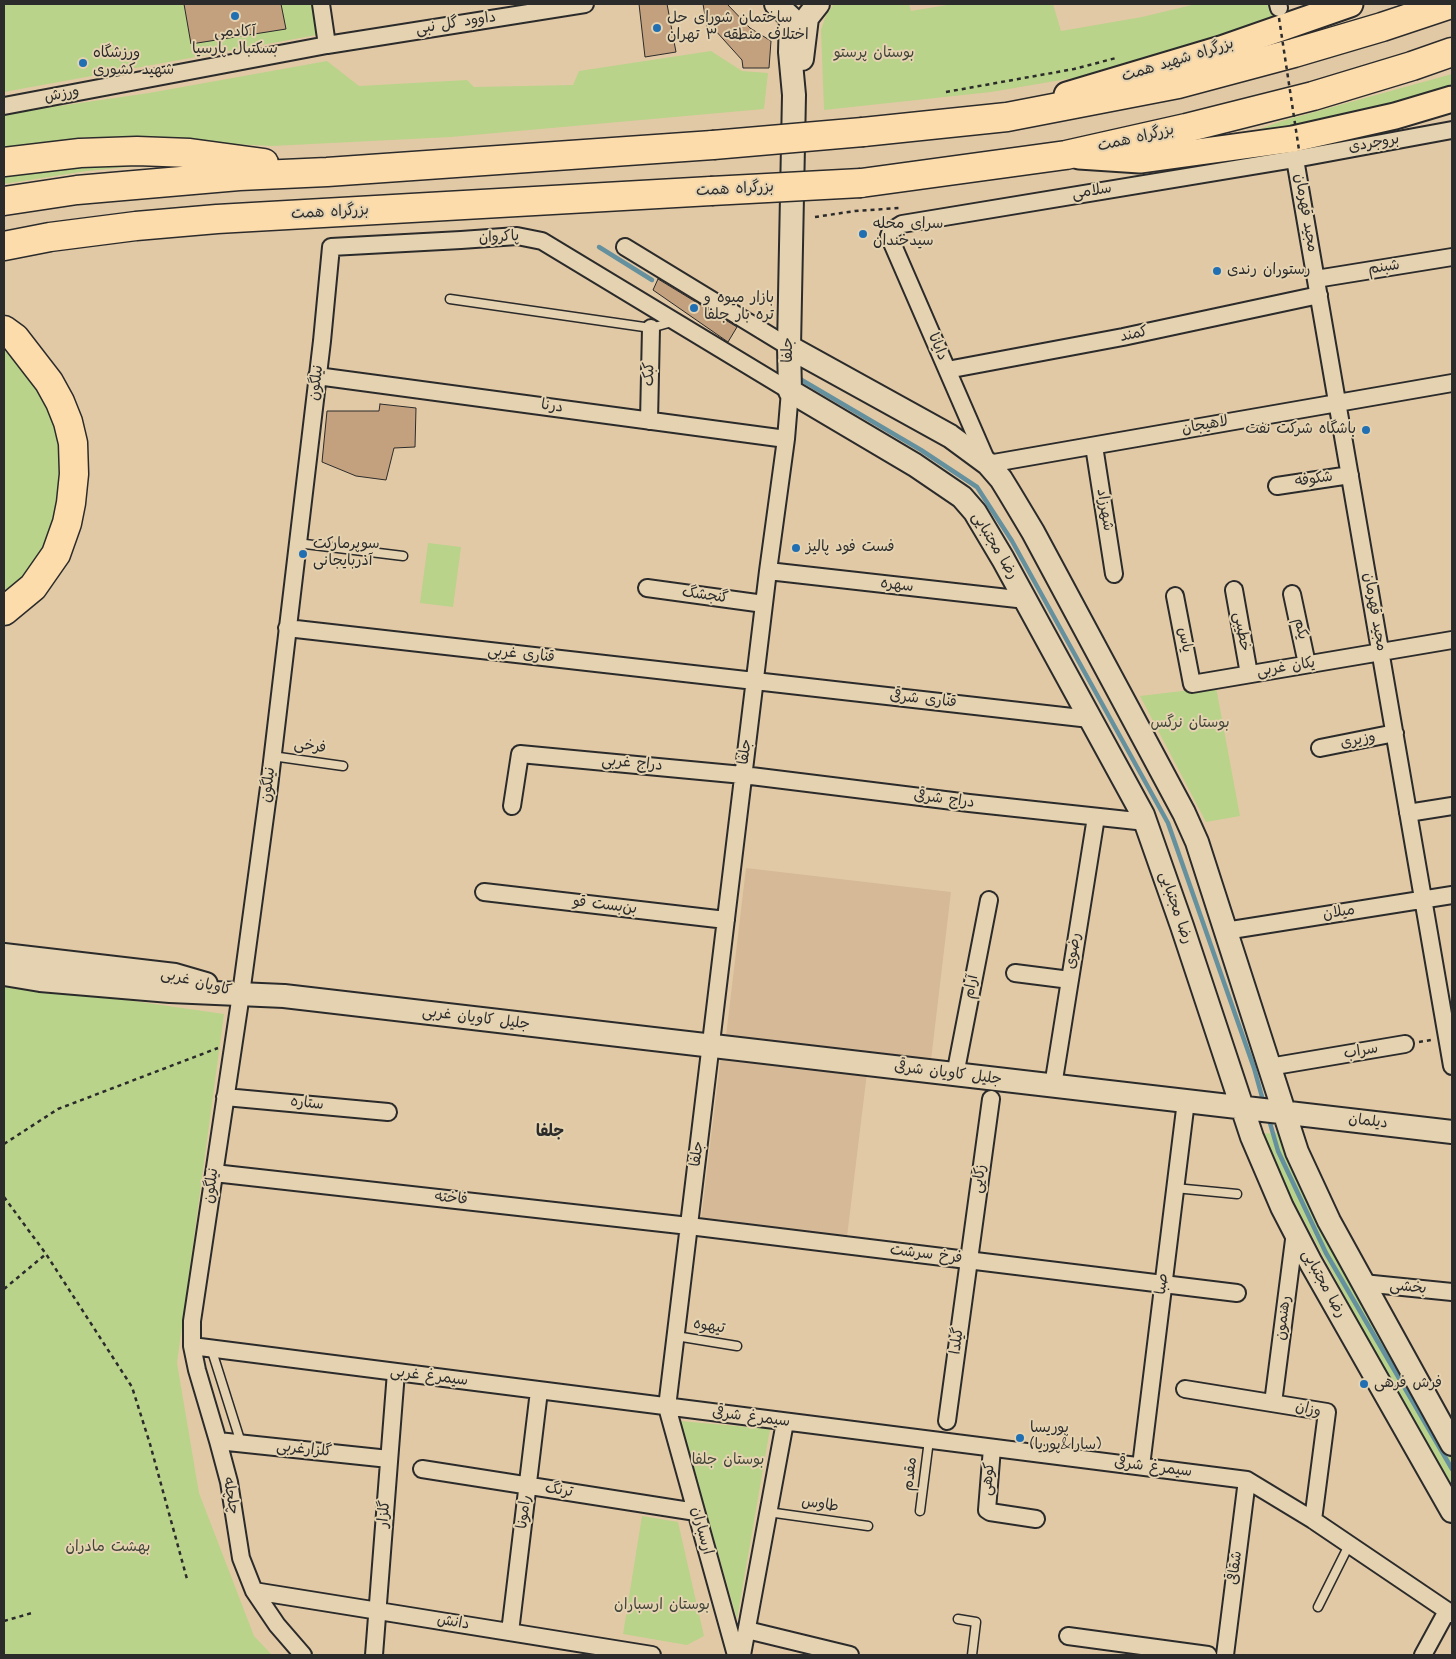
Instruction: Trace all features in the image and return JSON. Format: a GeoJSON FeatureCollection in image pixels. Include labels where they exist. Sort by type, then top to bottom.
{"type":"FeatureCollection","features":[{"type":"Feature","properties":{"kind":"highway"},"geometry":{"type":"LineString","coordinates":[[4,201],[77,190],[239,176],[327,172],[713,145],[1007,117],[1178,84],[1294,53],[1451,4]]}},
{"type":"Feature","properties":{"kind":"highway","name":"بزرگراه همت"},"geometry":{"type":"LineString","coordinates":[[4,246],[69,234],[216,219],[861,183],[1066,155],[1186,128],[1313,96],[1452,52]]}},
{"type":"Feature","properties":{"kind":"highway"},"geometry":{"type":"LineString","coordinates":[[4,162],[80,153],[137,151],[190,153],[327,172]]}},
{"type":"Feature","properties":{"kind":"highway"},"geometry":{"type":"LineString","coordinates":[[4,330],[14,338],[49,382],[60,402],[68,422],[73,443],[74,474],[68,517],[56,554],[33,587],[4,611]]}},
{"type":"Feature","properties":{"kind":"main road"},"geometry":{"type":"LineString","coordinates":[[776,4],[791,18],[790,52],[794,94]]}},
{"type":"Feature","properties":{"kind":"main road"},"geometry":{"type":"LineString","coordinates":[[794,94],[804,54],[807,18],[818,4]]}},
{"type":"Feature","properties":{"kind":"main road","name":"بزرگراه شهید همت"},"geometry":{"type":"LineString","coordinates":[[1007,117],[1044,102],[1221,49],[1350,4]]}},
{"type":"Feature","properties":{"kind":"main road","name":"جلفا"},"geometry":{"type":"LineString","coordinates":[[790,391],[789,347],[794,94]]}},
{"type":"Feature","properties":{"kind":"main road"},"geometry":{"type":"LineString","coordinates":[[1066,155],[1140,160],[1293,139],[1395,116],[1452,99]]}},
{"type":"Feature","properties":{"kind":"main road"},"geometry":{"type":"LineString","coordinates":[[789,347],[950,436],[988,464],[1001,479],[1033,532],[1180,805],[1197,842],[1291,1136],[1308,1178],[1329,1221],[1452,1444]]}},
{"type":"Feature","properties":{"kind":"main road","name":"رضا مجتبایی"},"geometry":{"type":"LineString","coordinates":[[790,391],[915,465],[962,497],[975,512],[1026,600],[1146,822],[1242,1108],[1264,1167],[1295,1232],[1452,1511]]}},
{"type":"Feature","properties":{"kind":"main road","name":"کاویان غربی"},"geometry":{"type":"LineString","coordinates":[[4,954],[175,975],[241,994]]}},
{"type":"Feature","properties":{"kind":"main road","name":"کاویان غربی"},"geometry":{"type":"LineString","coordinates":[[4,974],[40,980],[161,990],[241,994]]}},
{"type":"Feature","properties":{"kind":"main road","name":"جلیل کاویان غربی"},"geometry":{"type":"LineString","coordinates":[[241,994],[284,996],[710,1046]]}},
{"type":"Feature","properties":{"kind":"main road","name":"جلیل کاویان شرقی"},"geometry":{"type":"LineString","coordinates":[[710,1046],[1242,1108]]}},
{"type":"Feature","properties":{"kind":"main road","name":"دیلمان"},"geometry":{"type":"LineString","coordinates":[[1242,1108],[1452,1132]]}},
{"type":"Feature","properties":{"kind":"street"},"geometry":{"type":"LineString","coordinates":[[321,4],[327,45]]}},
{"type":"Feature","properties":{"kind":"street","name":"داوود گل نبی"},"geometry":{"type":"LineString","coordinates":[[327,45],[585,4]]}},
{"type":"Feature","properties":{"kind":"street","name":"ورزش"},"geometry":{"type":"LineString","coordinates":[[4,106],[327,45]]}},
{"type":"Feature","properties":{"kind":"street","name":"بروجردی"},"geometry":{"type":"LineString","coordinates":[[1297,155],[1452,130]]}},
{"type":"Feature","properties":{"kind":"street","name":"سلامی"},"geometry":{"type":"LineString","coordinates":[[891,231],[902,224],[1297,155]]}},
{"type":"Feature","properties":{"kind":"street","name":"مجید قهرمان"},"geometry":{"type":"LineString","coordinates":[[1297,155],[1316,279],[1423,899],[1450,1037],[1452,1066]]}},
{"type":"Feature","properties":{"kind":"street","name":"دایانا"},"geometry":{"type":"LineString","coordinates":[[891,231],[889,236],[891,244],[988,464]]}},
{"type":"Feature","properties":{"kind":"street","name":"پاکروان"},"geometry":{"type":"LineString","coordinates":[[331,247],[517,236],[532,238],[550,246],[790,391]]}},
{"type":"Feature","properties":{"kind":"street","name":"نیلگون"},"geometry":{"type":"LineString","coordinates":[[192,1321],[241,994],[272,756],[331,247]]}},
{"type":"Feature","properties":{"kind":"street"},"geometry":{"type":"LineString","coordinates":[[626,247],[789,347]]}},
{"type":"Feature","properties":{"kind":"street","name":"شبنم"},"geometry":{"type":"LineString","coordinates":[[1316,279],[1452,257]]}},
{"type":"Feature","properties":{"kind":"street","name":"کمند"},"geometry":{"type":"LineString","coordinates":[[947,370],[1123,337],[1319,295]]}},
{"type":"Feature","properties":{"kind":"street","name":"کبک"},"geometry":{"type":"LineString","coordinates":[[649,421],[651,328]]}},
{"type":"Feature","properties":{"kind":"street","name":"درنا"},"geometry":{"type":"LineString","coordinates":[[317,376],[786,439]]}},
{"type":"Feature","properties":{"kind":"street","name":"لاهیجان"},"geometry":{"type":"LineString","coordinates":[[988,464],[1452,383]]}},
{"type":"Feature","properties":{"kind":"street","name":"جلفا"},"geometry":{"type":"LineString","coordinates":[[667,1407],[743,774],[786,439],[790,391]]}},
{"type":"Feature","properties":{"kind":"street","name":"شهرزاد"},"geometry":{"type":"LineString","coordinates":[[1094,446],[1114,574]]}},
{"type":"Feature","properties":{"kind":"street","name":"شکوفه"},"geometry":{"type":"LineString","coordinates":[[1277,486],[1350,475]]}},
{"type":"Feature","properties":{"kind":"street","name":"سهره"},"geometry":{"type":"LineString","coordinates":[[768,571],[1026,600]]}},
{"type":"Feature","properties":{"kind":"street","name":"گنجشگ"},"geometry":{"type":"LineString","coordinates":[[646,588],[764,604]]}},
{"type":"Feature","properties":{"kind":"street","name":"خطیبی"},"geometry":{"type":"LineString","coordinates":[[1234,590],[1249,674]]}},
{"type":"Feature","properties":{"kind":"street","name":"یکم"},"geometry":{"type":"LineString","coordinates":[[1292,594],[1307,664]]}},
{"type":"Feature","properties":{"kind":"street","name":"یاس"},"geometry":{"type":"LineString","coordinates":[[1175,596],[1192,684]]}},
{"type":"Feature","properties":{"kind":"street","name":"قناری غربی"},"geometry":{"type":"LineString","coordinates":[[287,628],[755,681]]}},
{"type":"Feature","properties":{"kind":"street","name":"یکان غربی"},"geometry":{"type":"LineString","coordinates":[[1192,684],[1452,640]]}},
{"type":"Feature","properties":{"kind":"street","name":"قناری شرقی"},"geometry":{"type":"LineString","coordinates":[[755,681],[1090,719]]}},
{"type":"Feature","properties":{"kind":"street","name":"وزیری"},"geometry":{"type":"LineString","coordinates":[[1320,748],[1395,734]]}},
{"type":"Feature","properties":{"kind":"street","name":"دراج غربی"},"geometry":{"type":"LineString","coordinates":[[512,806],[520,754],[743,774]]}},
{"type":"Feature","properties":{"kind":"street","name":"دراج شرقی"},"geometry":{"type":"LineString","coordinates":[[743,774],[969,803],[1146,822]]}},
{"type":"Feature","properties":{"kind":"street"},"geometry":{"type":"LineString","coordinates":[[1408,812],[1452,806]]}},
{"type":"Feature","properties":{"kind":"street","name":"رضوی"},"geometry":{"type":"LineString","coordinates":[[1053,1086],[1096,817]]}},
{"type":"Feature","properties":{"kind":"street","name":"بن‌بست قو"},"geometry":{"type":"LineString","coordinates":[[484,892],[726,920]]}},
{"type":"Feature","properties":{"kind":"street","name":"میلان"},"geometry":{"type":"LineString","coordinates":[[1225,931],[1452,894]]}},
{"type":"Feature","properties":{"kind":"street","name":"آرام"},"geometry":{"type":"LineString","coordinates":[[955,1075],[989,900]]}},
{"type":"Feature","properties":{"kind":"street"},"geometry":{"type":"LineString","coordinates":[[1015,973],[1070,980]]}},
{"type":"Feature","properties":{"kind":"street","name":"سراب"},"geometry":{"type":"LineString","coordinates":[[1269,1067],[1405,1044]]}},
{"type":"Feature","properties":{"kind":"street","name":"ستاره"},"geometry":{"type":"LineString","coordinates":[[225,1096],[388,1112]]}},
{"type":"Feature","properties":{"kind":"street","name":"زکایی"},"geometry":{"type":"LineString","coordinates":[[970,1260],[991,1099]]}},
{"type":"Feature","properties":{"kind":"street","name":"صبا"},"geometry":{"type":"LineString","coordinates":[[1141,1466],[1186,1101]]}},
{"type":"Feature","properties":{"kind":"street","name":"فاخته"},"geometry":{"type":"LineString","coordinates":[[214,1173],[689,1226]]}},
{"type":"Feature","properties":{"kind":"street","name":"فرخ سرشت"},"geometry":{"type":"LineString","coordinates":[[689,1226],[1237,1293]]}},
{"type":"Feature","properties":{"kind":"street","name":"رهنمون"},"geometry":{"type":"LineString","coordinates":[[1273,1403],[1295,1232]]}},
{"type":"Feature","properties":{"kind":"street","name":"گیلدا"},"geometry":{"type":"LineString","coordinates":[[947,1421],[970,1260]]}},
{"type":"Feature","properties":{"kind":"street","name":"بخشی"},"geometry":{"type":"LineString","coordinates":[[1363,1283],[1452,1292]]}},
{"type":"Feature","properties":{"kind":"street","name":"چلچله"},"geometry":{"type":"LineString","coordinates":[[192,1321],[192,1346],[229,1482],[241,1558],[254,1591],[277,1624],[303,1655]]}},
{"type":"Feature","properties":{"kind":"street","name":"سیمرغ غربی"},"geometry":{"type":"LineString","coordinates":[[192,1346],[667,1407]]}},
{"type":"Feature","properties":{"kind":"street","name":"گلزار"},"geometry":{"type":"LineString","coordinates":[[374,1655],[396,1372]]}},
{"type":"Feature","properties":{"kind":"street","name":"وزان"},"geometry":{"type":"LineString","coordinates":[[1185,1389],[1327,1412],[1313,1520]]}},
{"type":"Feature","properties":{"kind":"street","name":"رامونا"},"geometry":{"type":"LineString","coordinates":[[510,1632],[539,1391]]}},
{"type":"Feature","properties":{"kind":"street","name":"سیمرغ شرقی"},"geometry":{"type":"LineString","coordinates":[[667,1407],[1247,1480],[1313,1520],[1450,1612]]}},
{"type":"Feature","properties":{"kind":"street","name":"ارسباران"},"geometry":{"type":"LineString","coordinates":[[667,1407],[736,1655]]}},
{"type":"Feature","properties":{"kind":"street"},"geometry":{"type":"LineString","coordinates":[[742,1655],[785,1422]]}},
{"type":"Feature","properties":{"kind":"street","name":"گلزارغربی"},"geometry":{"type":"LineString","coordinates":[[218,1441],[389,1459]]}},
{"type":"Feature","properties":{"kind":"street","name":"کوهی"},"geometry":{"type":"LineString","coordinates":[[992,1448],[987,1510],[1036,1519]]}},
{"type":"Feature","properties":{"kind":"street","name":"ترنگ"},"geometry":{"type":"LineString","coordinates":[[422,1469],[696,1512]]}},
{"type":"Feature","properties":{"kind":"street","name":"شقاقی"},"geometry":{"type":"LineString","coordinates":[[1225,1655],[1247,1480]]}},
{"type":"Feature","properties":{"kind":"street","name":"دانش"},"geometry":{"type":"LineString","coordinates":[[254,1591],[652,1655]]}},
{"type":"Feature","properties":{"kind":"street"},"geometry":{"type":"LineString","coordinates":[[1423,1655],[1450,1612]]}},
{"type":"Feature","properties":{"kind":"street"},"geometry":{"type":"LineString","coordinates":[[747,1630],[848,1655]]}},
{"type":"Feature","properties":{"kind":"street"},"geometry":{"type":"LineString","coordinates":[[1068,1636],[1208,1655]]}},
{"type":"Feature","properties":{"kind":"lane"},"geometry":{"type":"LineString","coordinates":[[450,300],[651,328],[674,321]]}},
{"type":"Feature","properties":{"kind":"lane"},"geometry":{"type":"LineString","coordinates":[[298,544],[403,556]]}},
{"type":"Feature","properties":{"kind":"lane","name":"فرخی"},"geometry":{"type":"LineString","coordinates":[[272,756],[343,766]]}},
{"type":"Feature","properties":{"kind":"lane"},"geometry":{"type":"LineString","coordinates":[[1175,1188],[1237,1194]]}},
{"type":"Feature","properties":{"kind":"lane","name":"تیهوه"},"geometry":{"type":"LineString","coordinates":[[676,1336],[737,1346]]}},
{"type":"Feature","properties":{"kind":"lane"},"geometry":{"type":"LineString","coordinates":[[211,1348],[241,1443]]}},
{"type":"Feature","properties":{"kind":"lane","name":"مقدم"},"geometry":{"type":"LineString","coordinates":[[920,1511],[929,1440]]}},
{"type":"Feature","properties":{"kind":"lane","name":"طاوس"},"geometry":{"type":"LineString","coordinates":[[768,1512],[868,1526]]}},
{"type":"Feature","properties":{"kind":"lane"},"geometry":{"type":"LineString","coordinates":[[1318,1606],[1349,1545]]}},
{"type":"Feature","properties":{"kind":"lane"},"geometry":{"type":"LineString","coordinates":[[958,1620],[976,1622],[972,1655]]}},
{"type":"Feature","properties":{"kind":"path"},"geometry":{"type":"LineString","coordinates":[[1279,10],[1297,155]]}},
{"type":"Feature","properties":{"kind":"path"},"geometry":{"type":"LineString","coordinates":[[946,92],[1074,69],[1119,57]]}},
{"type":"Feature","properties":{"kind":"path"},"geometry":{"type":"LineString","coordinates":[[1405,1044],[1450,1037]]}},
{"type":"Feature","properties":{"kind":"path"},"geometry":{"type":"LineString","coordinates":[[4,1144],[58,1109],[234,1042]]}},
{"type":"Feature","properties":{"kind":"path"},"geometry":{"type":"LineString","coordinates":[[4,1197],[46,1254],[132,1387],[150,1444],[186,1580]]}},
{"type":"Feature","properties":{"kind":"path"},"geometry":{"type":"LineString","coordinates":[[4,1289],[46,1254]]}},
{"type":"Feature","properties":{"kind":"path"},"geometry":{"type":"LineString","coordinates":[[4,1621],[32,1613]]}},
{"type":"Feature","properties":{"kind":"shaded area"},"geometry":{"type":"Polygon","coordinates":[[[746,868],[951,892],[931,1060],[726,1036],[746,868]]]}},
{"type":"Feature","properties":{"kind":"shaded area"},"geometry":{"type":"Polygon","coordinates":[[[721,1055],[867,1073],[847,1237],[701,1219],[721,1055]]]}},
{"type":"Feature","properties":{"kind":"green space","name":"ورزشگاه شهید کشوری"},"geometry":{"type":"Polygon","coordinates":[[[4,4],[316,4],[322,34],[4,92],[4,4]]]}},
{"type":"Feature","properties":{"kind":"green space","name":"بوستان پرستو"},"geometry":{"type":"Polygon","coordinates":[[[834,4],[909,4],[911,11],[953,4],[1053,4],[1061,31],[1142,17],[1196,4],[1273,4],[1277,23],[1120,70],[991,92],[824,110],[821,30],[826,15],[834,4]]]}},
{"type":"Feature","properties":{"kind":"green space"},"geometry":{"type":"Polygon","coordinates":[[[711,51],[742,71],[768,73],[764,109],[451,137],[272,146],[86,137],[4,147],[4,114],[149,93],[327,61],[359,86],[467,80],[474,87],[573,85],[579,71],[711,51]]]}},
{"type":"Feature","properties":{"kind":"green space"},"geometry":{"type":"Polygon","coordinates":[[[1452,74],[1452,90],[1283,127],[1257,130],[1282,121],[1452,74]]]}},
{"type":"Feature","properties":{"kind":"green space"},"geometry":{"type":"Polygon","coordinates":[[[188,161],[87,171],[4,184],[4,171],[188,161]]]}},
{"type":"Feature","properties":{"kind":"green space"},"geometry":{"type":"Polygon","coordinates":[[[4,339],[44,386],[68,467],[45,559],[4,601],[4,339]]]}},
{"type":"Feature","properties":{"kind":"green space"},"geometry":{"type":"Polygon","coordinates":[[[428,543],[461,547],[453,607],[420,603],[428,543]]]}},
{"type":"Feature","properties":{"kind":"green space","name":"بوستان نرگس"},"geometry":{"type":"Polygon","coordinates":[[[1216,687],[1240,816],[1206,822],[1140,696],[1216,687]]]}},
{"type":"Feature","properties":{"kind":"green space","name":"بهشت مادران"},"geometry":{"type":"Polygon","coordinates":[[[4,984],[224,1014],[177,1363],[199,1493],[254,1636],[272,1655],[4,1655],[4,984]]]}},
{"type":"Feature","properties":{"kind":"green space"},"geometry":{"type":"Polygon","coordinates":[[[1282,1132],[1389,1347],[1452,1459],[1452,1494],[1281,1178],[1262,1134],[1282,1132]]]}},
{"type":"Feature","properties":{"kind":"green space","name":"بوستان جلفا"},"geometry":{"type":"Polygon","coordinates":[[[680,1421],[770,1429],[737,1619],[680,1421]]]}},
{"type":"Feature","properties":{"kind":"green space","name":"بوستان ارسباران"},"geometry":{"type":"Polygon","coordinates":[[[642,1516],[678,1522],[704,1636],[687,1645],[623,1634],[642,1516]]]}},
{"type":"Feature","properties":{"kind":"building","name":"آکادمی بسکتبال پارسیا"},"geometry":{"type":"Polygon","coordinates":[[[184,4],[281,4],[286,29],[191,44],[184,4]]]}},
{"type":"Feature","properties":{"kind":"building","name":"ساختمان شورای حل اختلاف منطقه ۳ تهران"},"geometry":{"type":"Polygon","coordinates":[[[639,4],[667,4],[676,52],[645,57],[639,4]]]}},
{"type":"Feature","properties":{"kind":"building"},"geometry":{"type":"Polygon","coordinates":[[[703,4],[727,4],[750,28],[771,41],[769,68],[743,68],[742,60],[714,29],[707,27],[703,4]]]}},
{"type":"Feature","properties":{"kind":"building","name":"بازار میوه و تره بار جلفا"},"geometry":{"type":"Polygon","coordinates":[[[658,279],[737,327],[728,342],[653,290],[658,279]]]}},
{"type":"Feature","properties":{"kind":"building"},"geometry":{"type":"Polygon","coordinates":[[[380,404],[416,408],[415,447],[394,448],[386,480],[356,476],[322,462],[327,411],[379,411],[380,404]]]}},
{"type":"Feature","properties":{"kind":"waterway"},"geometry":{"type":"LineString","coordinates":[[599,247],[652,280]]}},
{"type":"Feature","properties":{"kind":"waterway"},"geometry":{"type":"LineString","coordinates":[[800,379],[921,450],[977,487],[1012,541],[1168,823],[1254,1068],[1264,1104]]}},
{"type":"Feature","properties":{"kind":"waterway"},"geometry":{"type":"LineString","coordinates":[[1268,1116],[1278,1151],[1326,1253],[1452,1469]]}},
{"type":"Feature","properties":{"kind":"place","name":"آکادمی بسکتبال پارسیا"},"geometry":{"type":"Point","coordinates":[235,16]}},
{"type":"Feature","properties":{"kind":"place","name":"ساختمان شورای حل اختلاف منطقه ۳ تهران"},"geometry":{"type":"Point","coordinates":[657,28]}},
{"type":"Feature","properties":{"kind":"place","name":"ورزشگاه شهید کشوری"},"geometry":{"type":"Point","coordinates":[83,63]}},
{"type":"Feature","properties":{"kind":"place","name":"سرای محله سیدخندان"},"geometry":{"type":"Point","coordinates":[863,234]}},
{"type":"Feature","properties":{"kind":"place","name":"رستوران رندی"},"geometry":{"type":"Point","coordinates":[1217,271]}},
{"type":"Feature","properties":{"kind":"place","name":"بازار میوه و تره بار جلفا"},"geometry":{"type":"Point","coordinates":[694,308]}},
{"type":"Feature","properties":{"kind":"place","name":"باشگاه شرکت نفت"},"geometry":{"type":"Point","coordinates":[1366,430]}},
{"type":"Feature","properties":{"kind":"place","name":"فست فود پالیز"},"geometry":{"type":"Point","coordinates":[796,548]}},
{"type":"Feature","properties":{"kind":"place","name":"سوپرمارکت آذربایجانی"},"geometry":{"type":"Point","coordinates":[303,554]}},
{"type":"Feature","properties":{"kind":"place","name":"فرش فرهی"},"geometry":{"type":"Point","coordinates":[1364,1384]}},
{"type":"Feature","properties":{"kind":"place","name":"پوریسا (سارا&پوریا)"},"geometry":{"type":"Point","coordinates":[1020,1438]}},
{"type":"Feature","properties":{"kind":"district","name":"جلفا"},"geometry":{"type":"Point","coordinates":[550,1133]}}]}
